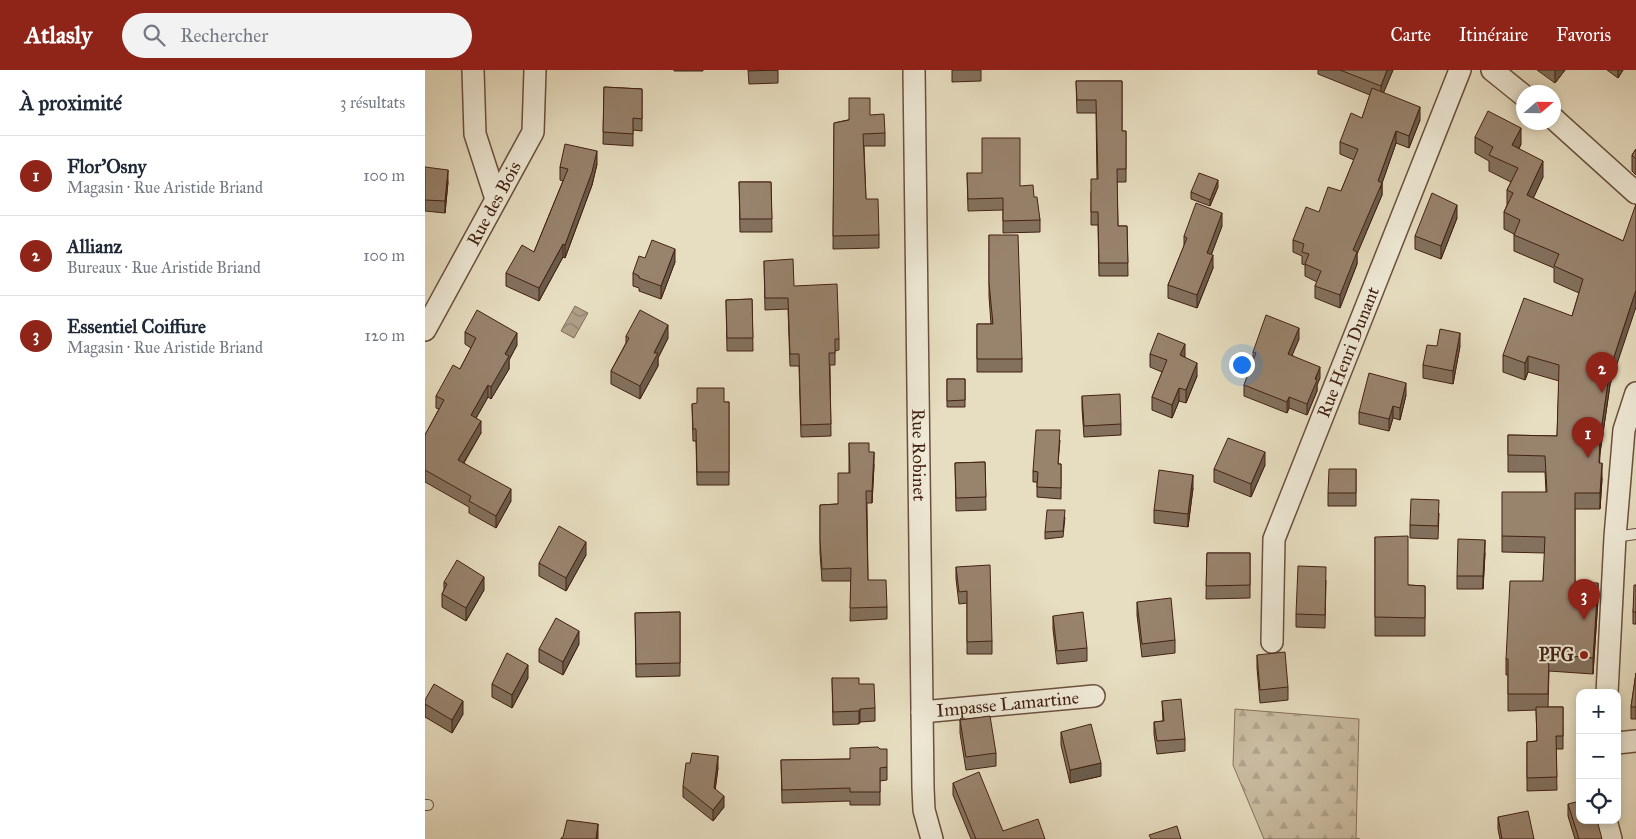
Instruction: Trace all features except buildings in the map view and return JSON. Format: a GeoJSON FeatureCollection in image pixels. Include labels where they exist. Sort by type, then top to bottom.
{"type":"FeatureCollection","features":[{"type":"Feature","properties":{"kind":"street"},"geometry":{"type":"LineString","coordinates":[[473,70],[475,134],[496,199]]}},
{"type":"Feature","properties":{"kind":"street","name":"Rue des Bois"},"geometry":{"type":"LineString","coordinates":[[425,330],[435,294],[496,199],[533,132],[535,70]]}},
{"type":"Feature","properties":{"kind":"street","name":"Rue Robinet"},"geometry":{"type":"LineString","coordinates":[[914,70],[924,810],[932,839]]}},
{"type":"Feature","properties":{"kind":"street","name":"Rue Henri Dunant"},"geometry":{"type":"LineString","coordinates":[[1272,642],[1274,539],[1460,70]]}},
{"type":"Feature","properties":{"kind":"street"},"geometry":{"type":"LineString","coordinates":[[1492,70],[1516,89]]}},
{"type":"Feature","properties":{"kind":"street"},"geometry":{"type":"LineString","coordinates":[[1561,125],[1636,193]]}},
{"type":"Feature","properties":{"kind":"street"},"geometry":{"type":"LineString","coordinates":[[1607,689],[1615,537],[1624,430],[1636,393]]}},
{"type":"Feature","properties":{"kind":"street","name":"Impasse Lamartine"},"geometry":{"type":"LineString","coordinates":[[922,712],[1094,696]]}},
{"type":"Feature","properties":{"kind":"street"},"geometry":{"type":"LineString","coordinates":[[1621,743],[1636,741]]}},
{"type":"Feature","properties":{"kind":"street"},"geometry":{"type":"LineString","coordinates":[[1607,824],[1611,839]]}},
{"type":"Feature","properties":{"kind":"lane"},"geometry":{"type":"LineString","coordinates":[[1615,537],[1636,534]]}},
{"type":"Feature","properties":{"kind":"green space"},"geometry":{"type":"Polygon","coordinates":[[[1235,709],[1359,719],[1356,838],[1360,839],[1264,839],[1233,765],[1235,709]]]}},
{"type":"Feature","properties":{"kind":"water"},"geometry":{"type":"Polygon","coordinates":[[[575,306],[588,313],[574,338],[561,331],[575,306]]]}},
{"type":"Feature","properties":{"kind":"place","name":"Allianz"},"geometry":{"type":"Point","coordinates":[1602,393]}},
{"type":"Feature","properties":{"kind":"place","name":"Flor'Osny"},"geometry":{"type":"Point","coordinates":[1588,458]}},
{"type":"Feature","properties":{"kind":"place","name":"Essentiel Coiffure"},"geometry":{"type":"Point","coordinates":[1584,620]}},
{"type":"Feature","properties":{"kind":"place","name":"PFG"},"geometry":{"type":"Point","coordinates":[1584,655]}}]}
